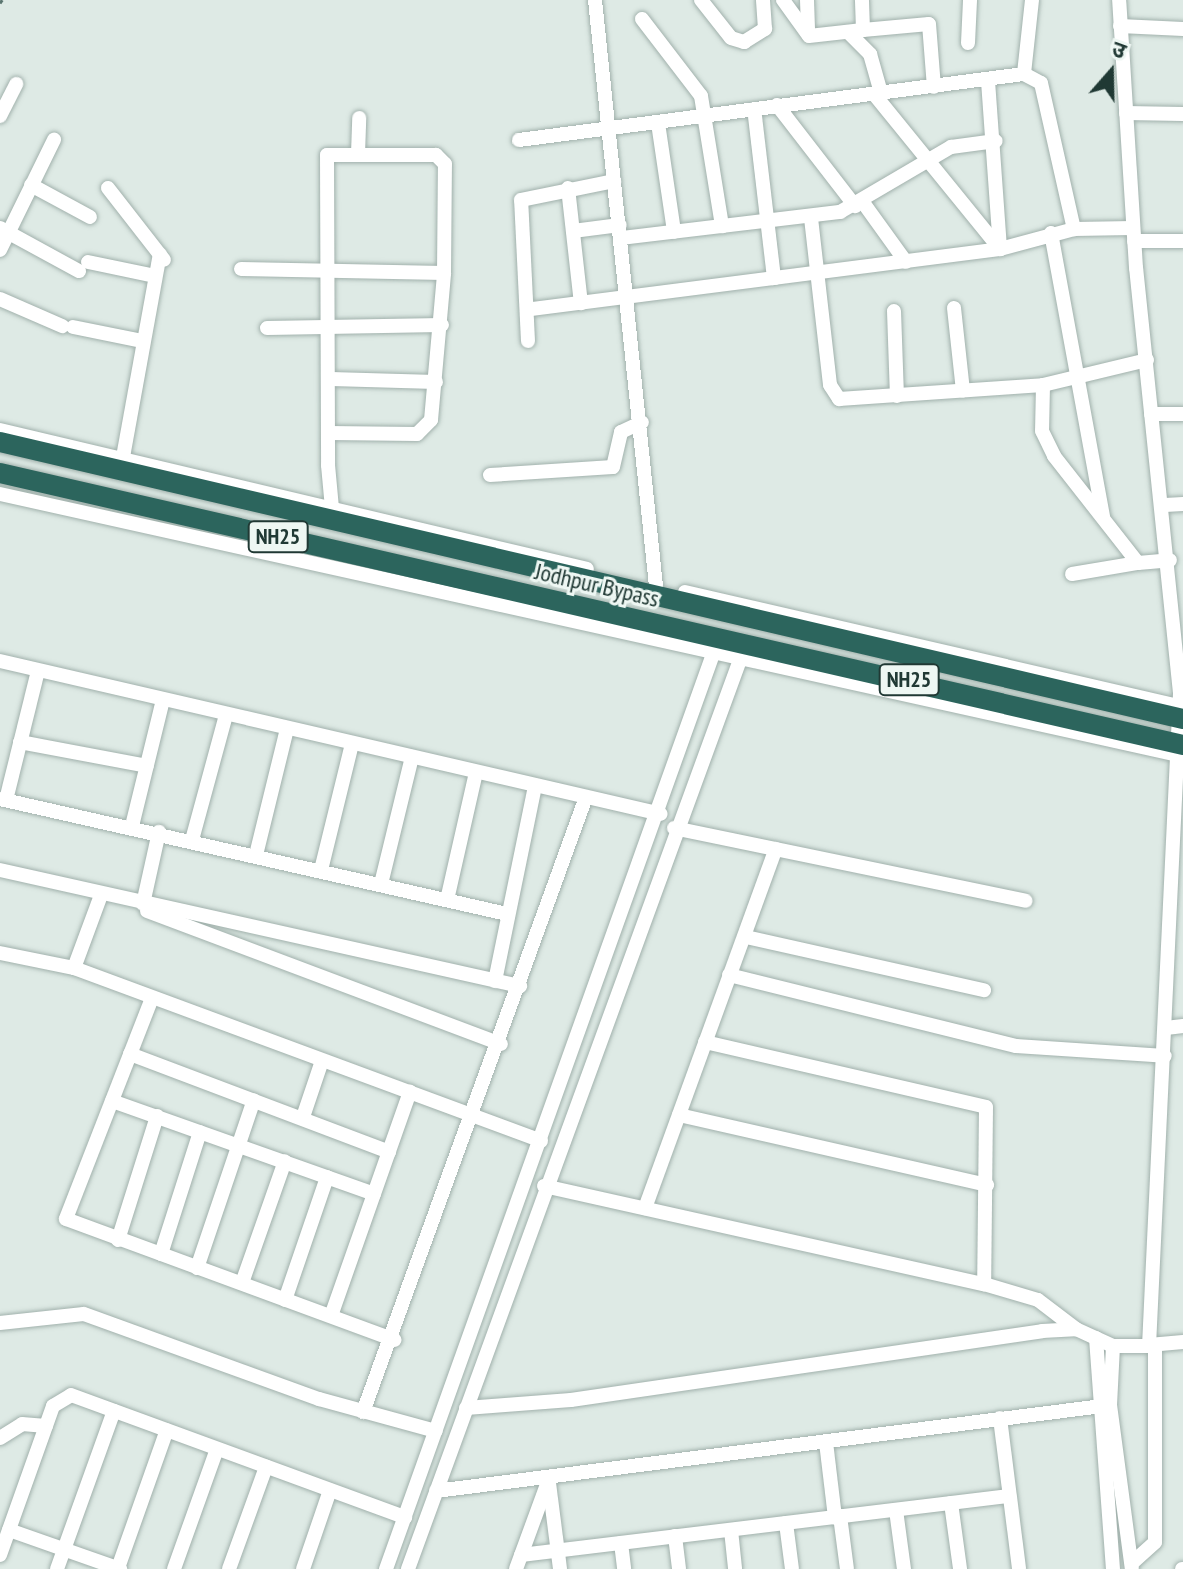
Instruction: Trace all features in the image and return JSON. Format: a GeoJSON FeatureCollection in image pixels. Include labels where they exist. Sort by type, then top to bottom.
{"type":"FeatureCollection","features":[{"type":"Feature","properties":{"kind":"highway"},"geometry":{"type":"LineString","coordinates":[[0,442],[564,575],[1181,706]]}},
{"type":"Feature","properties":{"kind":"highway","name":"Jodhpur Bypass"},"geometry":{"type":"LineString","coordinates":[[0,473],[1181,750]]}},
{"type":"Feature","properties":{"kind":"street"},"geometry":{"type":"LineString","coordinates":[[595,0],[642,422],[656,586]]}},
{"type":"Feature","properties":{"kind":"street"},"geometry":{"type":"LineString","coordinates":[[701,0],[731,38],[744,42],[765,29],[763,0]]}},
{"type":"Feature","properties":{"kind":"street"},"geometry":{"type":"LineString","coordinates":[[783,0],[809,36]]}},
{"type":"Feature","properties":{"kind":"street"},"geometry":{"type":"LineString","coordinates":[[807,0],[809,36]]}},
{"type":"Feature","properties":{"kind":"street"},"geometry":{"type":"LineString","coordinates":[[862,0],[856,31],[870,54],[877,93],[1000,249]]}},
{"type":"Feature","properties":{"kind":"street"},"geometry":{"type":"LineString","coordinates":[[968,43],[970,0]]}},
{"type":"Feature","properties":{"kind":"street"},"geometry":{"type":"LineString","coordinates":[[1024,74],[1032,0]]}},
{"type":"Feature","properties":{"kind":"street"},"geometry":{"type":"LineString","coordinates":[[1119,0],[1134,234],[1151,414],[1179,618],[1181,706],[1152,1345],[1155,1542],[1132,1566]]}},
{"type":"Feature","properties":{"kind":"street"},"geometry":{"type":"LineString","coordinates":[[642,19],[692,83],[707,116],[722,226]]}},
{"type":"Feature","properties":{"kind":"street"},"geometry":{"type":"LineString","coordinates":[[809,36],[929,24],[934,87]]}},
{"type":"Feature","properties":{"kind":"street"},"geometry":{"type":"LineString","coordinates":[[1120,26],[1183,29]]}},
{"type":"Feature","properties":{"kind":"street"},"geometry":{"type":"LineString","coordinates":[[519,140],[1024,74],[1041,83],[1074,229]]}},
{"type":"Feature","properties":{"kind":"street"},"geometry":{"type":"LineString","coordinates":[[988,81],[996,141],[1000,249]]}},
{"type":"Feature","properties":{"kind":"street"},"geometry":{"type":"LineString","coordinates":[[0,116],[16,84]]}},
{"type":"Feature","properties":{"kind":"street"},"geometry":{"type":"LineString","coordinates":[[777,105],[906,262]]}},
{"type":"Feature","properties":{"kind":"street"},"geometry":{"type":"LineString","coordinates":[[754,109],[771,221],[774,278]]}},
{"type":"Feature","properties":{"kind":"street"},"geometry":{"type":"LineString","coordinates":[[1126,116],[1183,114]]}},
{"type":"Feature","properties":{"kind":"street"},"geometry":{"type":"LineString","coordinates":[[1126,116],[1183,120]]}},
{"type":"Feature","properties":{"kind":"street"},"geometry":{"type":"LineString","coordinates":[[358,154],[359,118]]}},
{"type":"Feature","properties":{"kind":"street"},"geometry":{"type":"LineString","coordinates":[[658,123],[674,232]]}},
{"type":"Feature","properties":{"kind":"street"},"geometry":{"type":"LineString","coordinates":[[0,250],[4,230],[54,140]]}},
{"type":"Feature","properties":{"kind":"street"},"geometry":{"type":"LineString","coordinates":[[573,231],[674,232],[811,218],[858,204],[926,158],[996,141]]}},
{"type":"Feature","properties":{"kind":"street"},"geometry":{"type":"LineString","coordinates":[[329,433],[422,434],[436,382],[442,325],[442,158],[327,155],[332,327],[329,433],[332,508]]}},
{"type":"Feature","properties":{"kind":"street"},"geometry":{"type":"LineString","coordinates":[[528,341],[532,309],[521,200],[614,181]]}},
{"type":"Feature","properties":{"kind":"street"},"geometry":{"type":"LineString","coordinates":[[31,185],[90,217]]}},
{"type":"Feature","properties":{"kind":"street"},"geometry":{"type":"LineString","coordinates":[[108,188],[163,259],[155,276],[123,457]]}},
{"type":"Feature","properties":{"kind":"street"},"geometry":{"type":"LineString","coordinates":[[568,188],[581,303]]}},
{"type":"Feature","properties":{"kind":"street"},"geometry":{"type":"LineString","coordinates":[[811,218],[836,396],[897,396],[1043,385],[1147,360]]}},
{"type":"Feature","properties":{"kind":"street"},"geometry":{"type":"LineString","coordinates":[[532,309],[1000,249],[1074,229],[1183,241]]}},
{"type":"Feature","properties":{"kind":"street"},"geometry":{"type":"LineString","coordinates":[[4,230],[84,267],[155,276]]}},
{"type":"Feature","properties":{"kind":"street"},"geometry":{"type":"LineString","coordinates":[[1051,233],[1103,517]]}},
{"type":"Feature","properties":{"kind":"street"},"geometry":{"type":"LineString","coordinates":[[241,269],[444,273]]}},
{"type":"Feature","properties":{"kind":"street"},"geometry":{"type":"LineString","coordinates":[[0,299],[68,326],[142,341]]}},
{"type":"Feature","properties":{"kind":"street"},"geometry":{"type":"LineString","coordinates":[[954,308],[963,391]]}},
{"type":"Feature","properties":{"kind":"street"},"geometry":{"type":"LineString","coordinates":[[894,311],[897,396]]}},
{"type":"Feature","properties":{"kind":"street"},"geometry":{"type":"LineString","coordinates":[[267,328],[442,325]]}},
{"type":"Feature","properties":{"kind":"street"},"geometry":{"type":"LineString","coordinates":[[331,379],[436,382]]}},
{"type":"Feature","properties":{"kind":"street"},"geometry":{"type":"LineString","coordinates":[[1043,385],[1044,440],[1138,563]]}},
{"type":"Feature","properties":{"kind":"street"},"geometry":{"type":"LineString","coordinates":[[1151,414],[1183,414]]}},
{"type":"Feature","properties":{"kind":"street"},"geometry":{"type":"LineString","coordinates":[[490,475],[613,467],[621,432],[642,422]]}},
{"type":"Feature","properties":{"kind":"street"},"geometry":{"type":"LineString","coordinates":[[0,430],[656,586],[1181,706]]}},
{"type":"Feature","properties":{"kind":"street"},"geometry":{"type":"LineString","coordinates":[[0,494],[740,660],[1181,750]]}},
{"type":"Feature","properties":{"kind":"street"},"geometry":{"type":"LineString","coordinates":[[1165,505],[1183,504]]}},
{"type":"Feature","properties":{"kind":"street"},"geometry":{"type":"LineString","coordinates":[[1072,574],[1170,560]]}},
{"type":"Feature","properties":{"kind":"street"},"geometry":{"type":"LineString","coordinates":[[386,1569],[661,814],[713,654]]}},
{"type":"Feature","properties":{"kind":"street"},"geometry":{"type":"LineString","coordinates":[[408,1569],[674,828],[740,660]]}},
{"type":"Feature","properties":{"kind":"street"},"geometry":{"type":"LineString","coordinates":[[0,661],[661,814]]}},
{"type":"Feature","properties":{"kind":"street"},"geometry":{"type":"LineString","coordinates":[[38,671],[3,800],[159,832],[507,914]]}},
{"type":"Feature","properties":{"kind":"street"},"geometry":{"type":"LineString","coordinates":[[132,826],[163,700]]}},
{"type":"Feature","properties":{"kind":"street"},"geometry":{"type":"LineString","coordinates":[[192,840],[226,715]]}},
{"type":"Feature","properties":{"kind":"street"},"geometry":{"type":"LineString","coordinates":[[256,855],[287,729]]}},
{"type":"Feature","properties":{"kind":"street"},"geometry":{"type":"LineString","coordinates":[[20,742],[147,766]]}},
{"type":"Feature","properties":{"kind":"street"},"geometry":{"type":"LineString","coordinates":[[321,870],[352,744]]}},
{"type":"Feature","properties":{"kind":"street"},"geometry":{"type":"LineString","coordinates":[[381,884],[412,757]]}},
{"type":"Feature","properties":{"kind":"street"},"geometry":{"type":"LineString","coordinates":[[447,900],[476,772]]}},
{"type":"Feature","properties":{"kind":"street"},"geometry":{"type":"LineString","coordinates":[[495,981],[535,786]]}},
{"type":"Feature","properties":{"kind":"street"},"geometry":{"type":"LineString","coordinates":[[363,1412],[394,1340],[475,1119],[586,797]]}},
{"type":"Feature","properties":{"kind":"street"},"geometry":{"type":"LineString","coordinates":[[674,828],[1026,901]]}},
{"type":"Feature","properties":{"kind":"street"},"geometry":{"type":"LineString","coordinates":[[143,904],[159,832]]}},
{"type":"Feature","properties":{"kind":"street"},"geometry":{"type":"LineString","coordinates":[[645,1208],[776,849]]}},
{"type":"Feature","properties":{"kind":"street"},"geometry":{"type":"LineString","coordinates":[[0,870],[101,895],[520,986]]}},
{"type":"Feature","properties":{"kind":"street"},"geometry":{"type":"LineString","coordinates":[[74,968],[101,895]]}},
{"type":"Feature","properties":{"kind":"street"},"geometry":{"type":"LineString","coordinates":[[121,899],[237,950],[501,1044]]}},
{"type":"Feature","properties":{"kind":"street"},"geometry":{"type":"LineString","coordinates":[[746,937],[984,990]]}},
{"type":"Feature","properties":{"kind":"street"},"geometry":{"type":"LineString","coordinates":[[0,953],[74,968],[541,1141]]}},
{"type":"Feature","properties":{"kind":"street"},"geometry":{"type":"LineString","coordinates":[[729,975],[1016,1046],[1165,1056]]}},
{"type":"Feature","properties":{"kind":"street"},"geometry":{"type":"LineString","coordinates":[[152,998],[66,1219],[394,1340]]}},
{"type":"Feature","properties":{"kind":"street"},"geometry":{"type":"LineString","coordinates":[[1167,1023],[1183,1017]]}},
{"type":"Feature","properties":{"kind":"street"},"geometry":{"type":"LineString","coordinates":[[1167,1023],[1183,1026]]}},
{"type":"Feature","properties":{"kind":"street"},"geometry":{"type":"LineString","coordinates":[[705,1042],[986,1107],[984,1284]]}},
{"type":"Feature","properties":{"kind":"street"},"geometry":{"type":"LineString","coordinates":[[130,1054],[389,1152]]}},
{"type":"Feature","properties":{"kind":"street"},"geometry":{"type":"LineString","coordinates":[[303,1117],[322,1061]]}},
{"type":"Feature","properties":{"kind":"street"},"geometry":{"type":"LineString","coordinates":[[331,1316],[410,1092]]}},
{"type":"Feature","properties":{"kind":"street"},"geometry":{"type":"LineString","coordinates":[[197,1268],[254,1100]]}},
{"type":"Feature","properties":{"kind":"street"},"geometry":{"type":"LineString","coordinates":[[112,1101],[374,1194]]}},
{"type":"Feature","properties":{"kind":"street"},"geometry":{"type":"LineString","coordinates":[[679,1115],[987,1185]]}},
{"type":"Feature","properties":{"kind":"street"},"geometry":{"type":"LineString","coordinates":[[118,1240],[157,1116]]}},
{"type":"Feature","properties":{"kind":"street"},"geometry":{"type":"LineString","coordinates":[[161,1254],[200,1132]]}},
{"type":"Feature","properties":{"kind":"street"},"geometry":{"type":"LineString","coordinates":[[242,1283],[285,1161]]}},
{"type":"Feature","properties":{"kind":"street"},"geometry":{"type":"LineString","coordinates":[[285,1300],[327,1177]]}},
{"type":"Feature","properties":{"kind":"street"},"geometry":{"type":"LineString","coordinates":[[544,1186],[984,1284],[1038,1300],[1076,1329],[1113,1346],[1183,1342]]}},
{"type":"Feature","properties":{"kind":"street"},"geometry":{"type":"LineString","coordinates":[[0,1323],[84,1314],[363,1412],[436,1431]]}},
{"type":"Feature","properties":{"kind":"street"},"geometry":{"type":"LineString","coordinates":[[466,1408],[571,1400],[1076,1329]]}},
{"type":"Feature","properties":{"kind":"street"},"geometry":{"type":"LineString","coordinates":[[1096,1338],[1113,1569]]}},
{"type":"Feature","properties":{"kind":"street"},"geometry":{"type":"LineString","coordinates":[[1113,1346],[1103,1406],[1132,1566]]}},
{"type":"Feature","properties":{"kind":"street"},"geometry":{"type":"LineString","coordinates":[[0,1555],[46,1426],[62,1396],[114,1411],[405,1517]]}},
{"type":"Feature","properties":{"kind":"street"},"geometry":{"type":"LineString","coordinates":[[436,1491],[1103,1406]]}},
{"type":"Feature","properties":{"kind":"street"},"geometry":{"type":"LineString","coordinates":[[57,1569],[114,1411]]}},
{"type":"Feature","properties":{"kind":"street"},"geometry":{"type":"LineString","coordinates":[[1000,1418],[1019,1569]]}},
{"type":"Feature","properties":{"kind":"street"},"geometry":{"type":"LineString","coordinates":[[0,1438],[22,1424],[46,1426]]}},
{"type":"Feature","properties":{"kind":"street"},"geometry":{"type":"LineString","coordinates":[[9,1530],[119,1569],[167,1430]]}},
{"type":"Feature","properties":{"kind":"street"},"geometry":{"type":"LineString","coordinates":[[826,1442],[847,1569]]}},
{"type":"Feature","properties":{"kind":"street"},"geometry":{"type":"LineString","coordinates":[[174,1569],[217,1449]]}},
{"type":"Feature","properties":{"kind":"street"},"geometry":{"type":"LineString","coordinates":[[229,1569],[266,1467]]}},
{"type":"Feature","properties":{"kind":"street"},"geometry":{"type":"LineString","coordinates":[[549,1479],[560,1569]]}},
{"type":"Feature","properties":{"kind":"street"},"geometry":{"type":"LineString","coordinates":[[518,1562],[549,1479]]}},
{"type":"Feature","properties":{"kind":"street"},"geometry":{"type":"LineString","coordinates":[[303,1569],[330,1490]]}},
{"type":"Feature","properties":{"kind":"street"},"geometry":{"type":"LineString","coordinates":[[518,1562],[558,1551],[1009,1496]]}},
{"type":"Feature","properties":{"kind":"street"},"geometry":{"type":"LineString","coordinates":[[951,1503],[960,1569]]}},
{"type":"Feature","properties":{"kind":"street"},"geometry":{"type":"LineString","coordinates":[[896,1510],[904,1569]]}},
{"type":"Feature","properties":{"kind":"street"},"geometry":{"type":"LineString","coordinates":[[786,1523],[792,1569]]}},
{"type":"Feature","properties":{"kind":"street"},"geometry":{"type":"LineString","coordinates":[[731,1530],[735,1569]]}},
{"type":"Feature","properties":{"kind":"street"},"geometry":{"type":"LineString","coordinates":[[675,1536],[679,1569]]}},
{"type":"Feature","properties":{"kind":"street"},"geometry":{"type":"LineString","coordinates":[[621,1543],[624,1569]]}}]}
